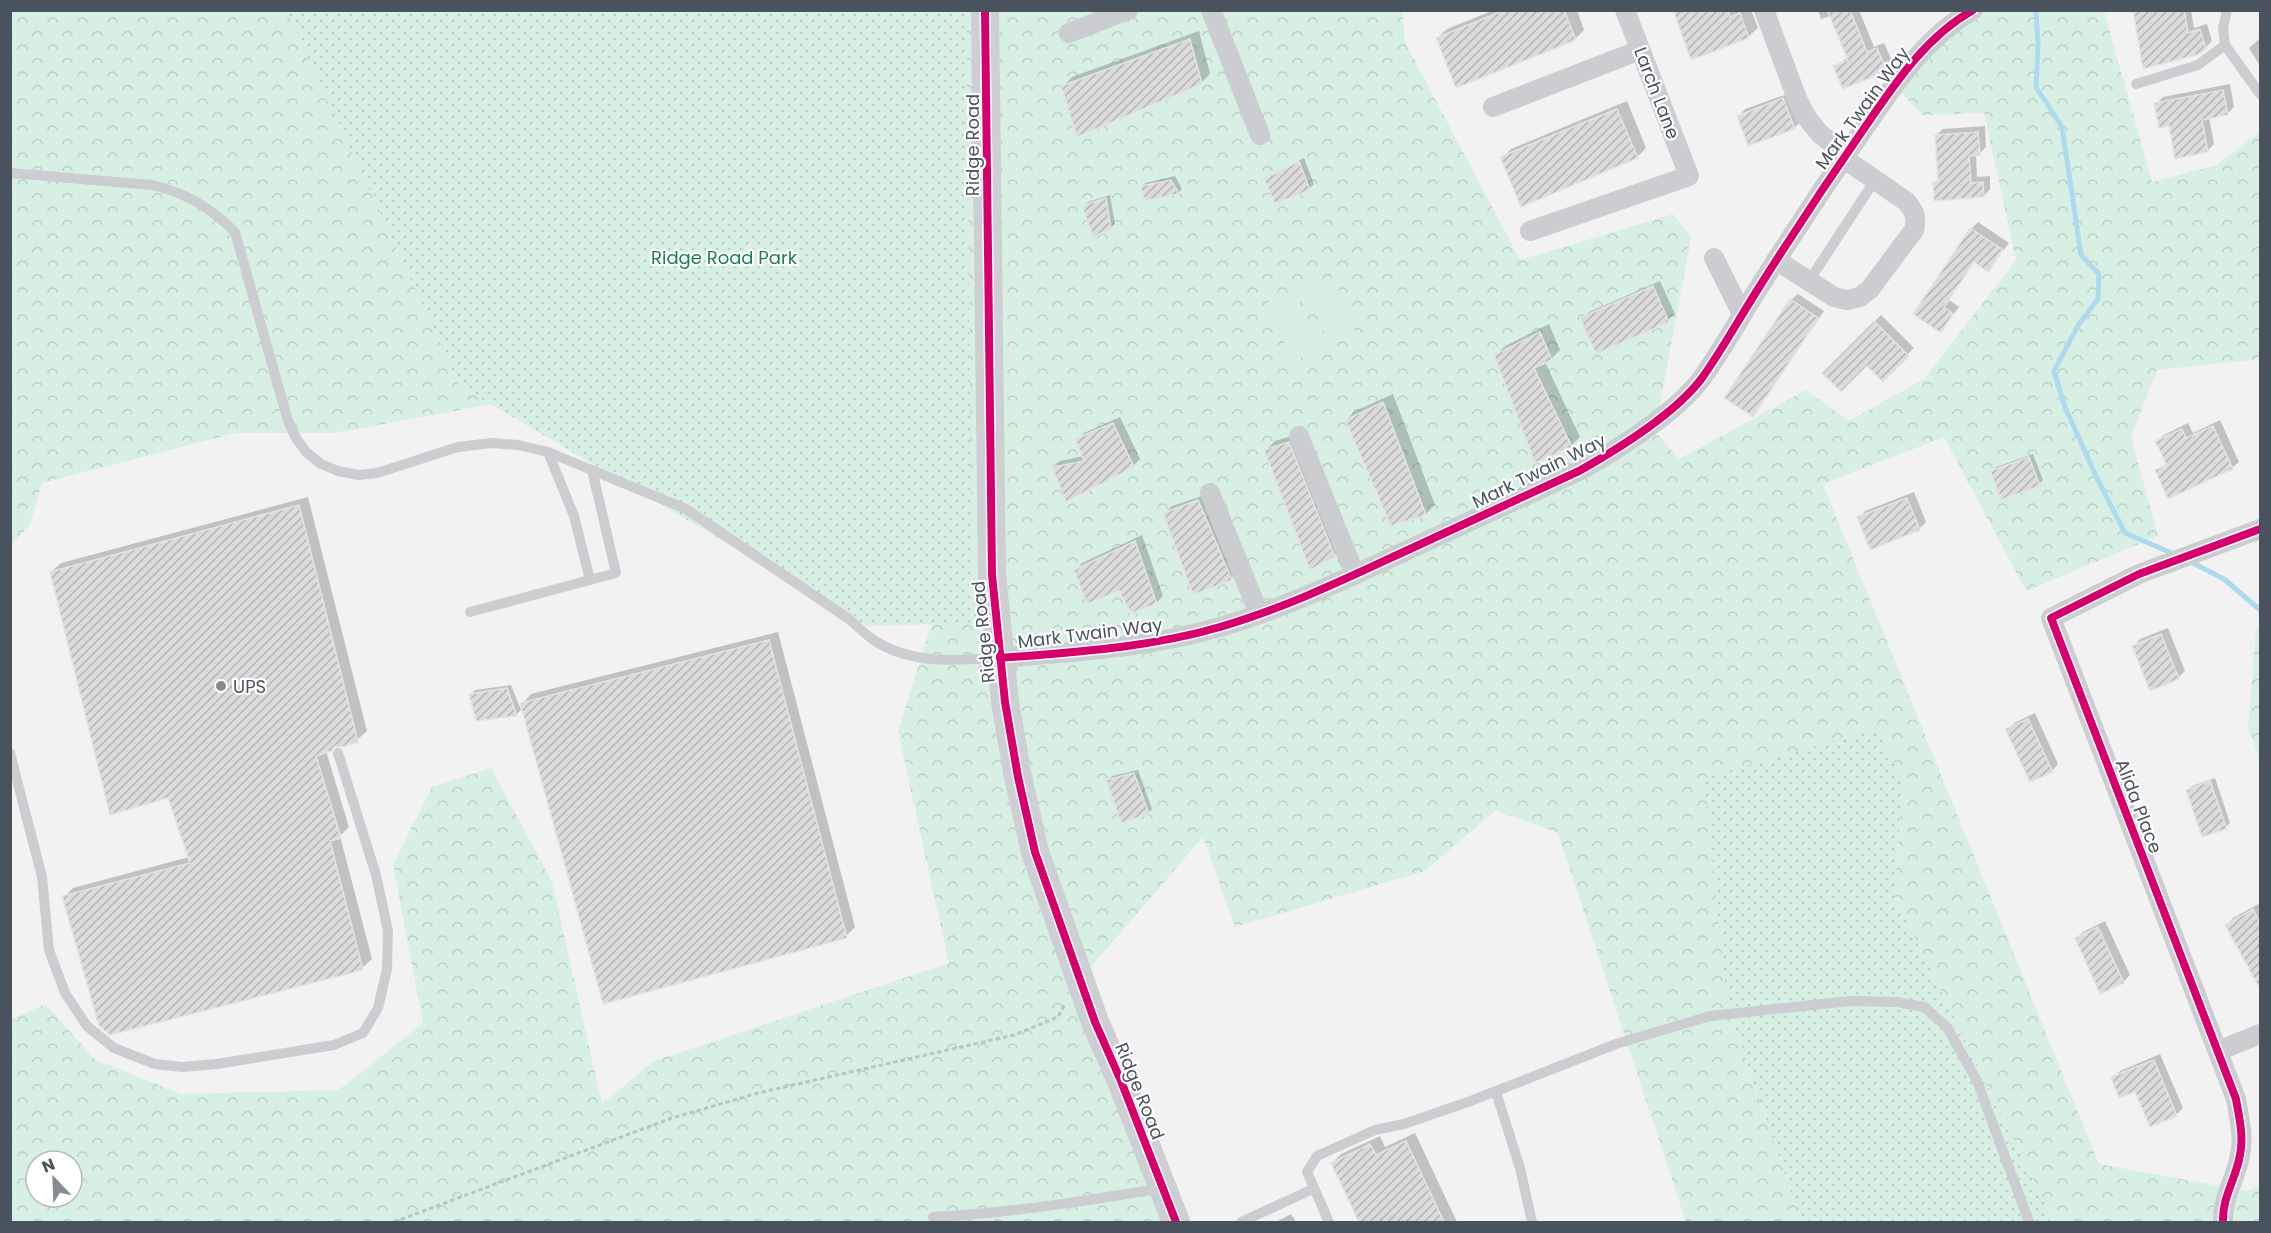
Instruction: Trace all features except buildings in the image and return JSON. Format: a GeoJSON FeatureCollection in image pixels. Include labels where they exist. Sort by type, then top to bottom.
{"type":"FeatureCollection","features":[{"type":"Feature","properties":{"kind":"street","name":"Ridge Road"},"geometry":{"type":"LineString","coordinates":[[985,10],[992,575],[1000,658],[1018,777],[1035,852],[1095,1022],[1121,1081],[1176,1222]]}},
{"type":"Feature","properties":{"kind":"street"},"geometry":{"type":"LineString","coordinates":[[1069,33],[1128,10]]}},
{"type":"Feature","properties":{"kind":"street"},"geometry":{"type":"LineString","coordinates":[[1211,10],[1260,135]]}},
{"type":"Feature","properties":{"kind":"street","name":"Larch Lane"},"geometry":{"type":"LineString","coordinates":[[1530,231],[1689,176],[1625,10]]}},
{"type":"Feature","properties":{"kind":"street"},"geometry":{"type":"LineString","coordinates":[[1764,10],[1798,101],[1807,118],[1820,134],[1845,156],[1907,202],[1914,211],[1916,221],[1914,230],[1870,289],[1860,297],[1847,300],[1834,297],[1776,260]]}},
{"type":"Feature","properties":{"kind":"street","name":"Mark Twain Way"},"geometry":{"type":"LineString","coordinates":[[1000,658],[1157,642],[1219,627],[1259,614],[1355,575],[1579,471],[1612,452],[1650,426],[1701,379],[1776,260],[1904,72],[1923,49],[1973,10]]}},
{"type":"Feature","properties":{"kind":"street"},"geometry":{"type":"LineString","coordinates":[[1493,107],[1640,50]]}},
{"type":"Feature","properties":{"kind":"street"},"geometry":{"type":"LineString","coordinates":[[1714,258],[1742,314]]}},
{"type":"Feature","properties":{"kind":"street"},"geometry":{"type":"LineString","coordinates":[[1299,436],[1355,575]]}},
{"type":"Feature","properties":{"kind":"street"},"geometry":{"type":"LineString","coordinates":[[1210,493],[1259,614]]}},
{"type":"Feature","properties":{"kind":"street","name":"Alida Place"},"geometry":{"type":"LineString","coordinates":[[2223,1222],[2225,1197],[2241,1154],[2241,1126],[2236,1099],[2051,618],[2139,574],[2260,529]]}},
{"type":"Feature","properties":{"kind":"street"},"geometry":{"type":"LineString","coordinates":[[2218,1051],[2260,1034]]}},
{"type":"Feature","properties":{"kind":"lane"},"geometry":{"type":"LineString","coordinates":[[2227,10],[2223,28],[2225,45],[2260,94]]}},
{"type":"Feature","properties":{"kind":"lane"},"geometry":{"type":"LineString","coordinates":[[2136,84],[2198,65],[2225,45]]}},
{"type":"Feature","properties":{"kind":"lane"},"geometry":{"type":"LineString","coordinates":[[10,173],[152,185],[172,189],[199,202],[220,216],[236,232],[288,421],[301,445],[321,464],[338,471],[358,475],[377,473],[458,447],[491,443],[518,445],[548,452],[686,509],[849,619],[874,640],[892,650],[938,661],[1000,658]]}},
{"type":"Feature","properties":{"kind":"lane"},"geometry":{"type":"LineString","coordinates":[[1809,281],[1875,180]]}},
{"type":"Feature","properties":{"kind":"lane"},"geometry":{"type":"LineString","coordinates":[[548,452],[574,516],[590,580]]}},
{"type":"Feature","properties":{"kind":"lane"},"geometry":{"type":"LineString","coordinates":[[470,612],[616,573],[592,470]]}},
{"type":"Feature","properties":{"kind":"lane"},"geometry":{"type":"LineString","coordinates":[[10,753],[42,878],[49,950],[65,993],[87,1026],[114,1048],[155,1064],[182,1067],[251,1059],[334,1045],[363,1033],[378,1008],[387,969],[388,931],[376,875],[338,753]]}},
{"type":"Feature","properties":{"kind":"lane"},"geometry":{"type":"LineString","coordinates":[[1329,1222],[1307,1172],[1317,1156],[1375,1130],[1404,1124],[1496,1092],[1616,1044],[1710,1016],[1851,1001],[1897,1002],[1924,1007],[1947,1027],[1977,1081],[2030,1222]]}},
{"type":"Feature","properties":{"kind":"lane"},"geometry":{"type":"LineString","coordinates":[[1496,1092],[1520,1168],[1532,1222]]}},
{"type":"Feature","properties":{"kind":"lane"},"geometry":{"type":"LineString","coordinates":[[933,1217],[985,1214],[1093,1200],[1162,1188]]}},
{"type":"Feature","properties":{"kind":"lane"},"geometry":{"type":"LineString","coordinates":[[1241,1222],[1313,1188]]}},
{"type":"Feature","properties":{"kind":"path"},"geometry":{"type":"LineString","coordinates":[[394,1222],[672,1118],[758,1093],[1014,1035],[1058,1017],[1065,1004]]}},
{"type":"Feature","properties":{"kind":"green space"},"geometry":{"type":"Polygon","coordinates":[[[11,11],[1402,11],[1405,42],[1520,260],[1673,214],[1691,237],[1655,432],[1679,459],[1806,390],[1849,421],[1924,379],[2016,260],[1984,113],[1922,115],[1892,83],[1966,11],[2104,11],[2152,182],[2217,165],[2260,132],[2260,359],[2157,370],[2131,437],[2158,536],[2026,591],[1944,437],[1823,484],[2099,1164],[2247,1191],[2260,1186],[2260,1222],[2054,1222],[1894,895],[1903,782],[1727,1003],[1801,1222],[1686,1222],[1558,833],[1496,810],[1425,871],[1235,927],[1203,837],[1084,975],[1172,1222],[11,1222],[11,1019],[46,1004],[94,1059],[181,1094],[339,1090],[423,1023],[393,865],[432,787],[491,768],[552,882],[602,1104],[654,1061],[949,963],[898,732],[932,622],[569,390],[335,433],[235,433],[42,483],[30,524],[11,546],[11,11]]]}},
{"type":"Feature","properties":{"kind":"green space","name":"Ridge Road Park"},"geometry":{"type":"Polygon","coordinates":[[[287,11],[966,11],[971,504],[977,623],[867,626],[460,386],[287,11]]]}},
{"type":"Feature","properties":{"kind":"green space"},"geometry":{"type":"Polygon","coordinates":[[[1333,277],[1356,335],[1329,346],[1306,287],[1333,277]]]}},
{"type":"Feature","properties":{"kind":"green space"},"geometry":{"type":"Polygon","coordinates":[[[1295,291],[1319,350],[1292,361],[1268,302],[1295,291]]]}},
{"type":"Feature","properties":{"kind":"green space"},"geometry":{"type":"Polygon","coordinates":[[[2256,628],[2260,629],[2260,759],[2248,728],[2256,628]]]}},
{"type":"Feature","properties":{"kind":"green space"},"geometry":{"type":"Polygon","coordinates":[[[1877,729],[1903,782],[1894,895],[2054,1222],[1801,1222],[1727,1003],[1704,778],[1877,729]]]}},
{"type":"Feature","properties":{"kind":"waterway"},"geometry":{"type":"LineString","coordinates":[[2036,10],[2038,45],[2036,87],[2062,127],[2081,255],[2099,274],[2098,299],[2079,324],[2054,371],[2065,407],[2125,533],[2174,554]]}},
{"type":"Feature","properties":{"kind":"waterway"},"geometry":{"type":"LineString","coordinates":[[2191,562],[2224,579],[2260,610]]}},
{"type":"Feature","properties":{"kind":"cycle path"},"geometry":{"type":"LineString","coordinates":[[985,10],[992,575],[1005,702],[1018,777],[1035,852],[1095,1022],[1121,1081],[1176,1222]]}},
{"type":"Feature","properties":{"kind":"cycle path"},"geometry":{"type":"LineString","coordinates":[[1000,658],[1083,651],[1166,640],[1243,620],[1332,585],[1579,471],[1628,441],[1677,405],[1702,378],[1810,209],[1899,80],[1925,48],[1955,21],[1973,10]]}},
{"type":"Feature","properties":{"kind":"cycle path"},"geometry":{"type":"LineString","coordinates":[[2223,1222],[2225,1204],[2241,1148],[2241,1127],[2236,1099],[2051,618],[2139,574],[2260,529]]}},
{"type":"Feature","properties":{"kind":"place","name":"UPS"},"geometry":{"type":"Point","coordinates":[221,686]}}]}
